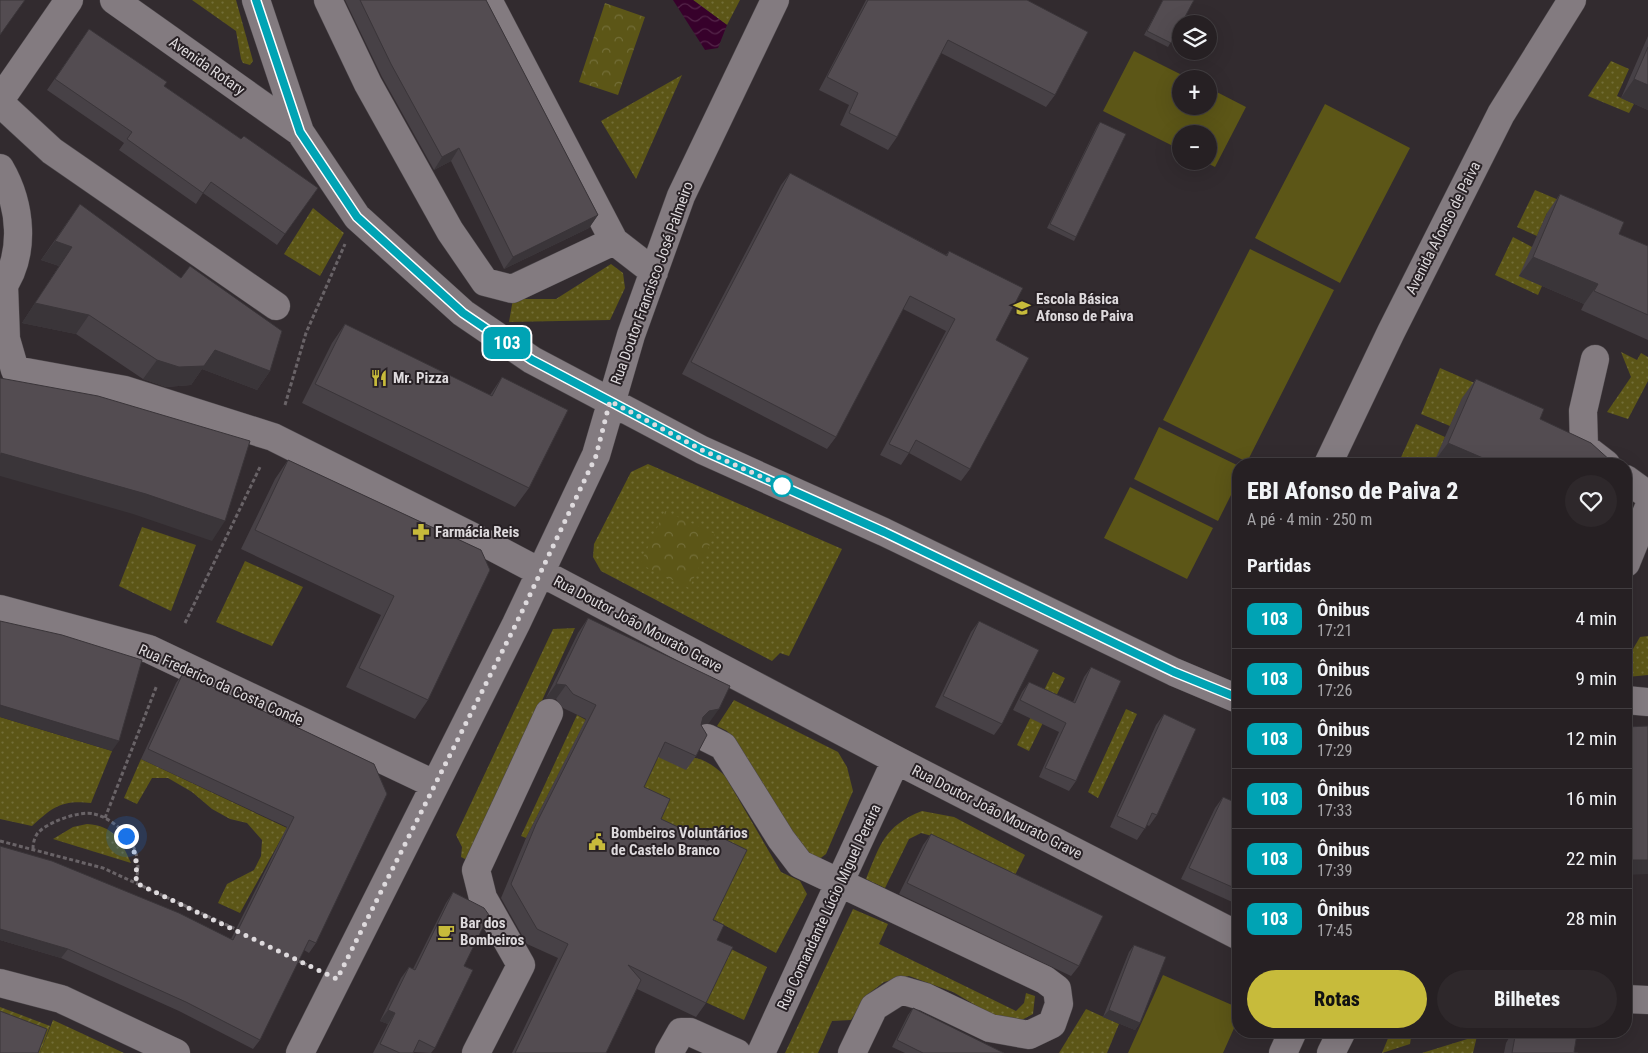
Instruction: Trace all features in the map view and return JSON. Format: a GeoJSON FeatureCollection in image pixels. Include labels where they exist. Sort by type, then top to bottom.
{"type":"FeatureCollection","features":[{"type":"Feature","properties":{"kind":"street"},"geometry":{"type":"LineString","coordinates":[[68,0],[0,101],[52,151],[276,306]]}},
{"type":"Feature","properties":{"kind":"street","name":"Avenida Rotary"},"geometry":{"type":"LineString","coordinates":[[114,0],[300,132]]}},
{"type":"Feature","properties":{"kind":"street"},"geometry":{"type":"LineString","coordinates":[[256,0],[300,132],[357,217],[463,313],[532,360],[702,450],[884,532],[1174,672],[1232,695]]}},
{"type":"Feature","properties":{"kind":"street"},"geometry":{"type":"LineString","coordinates":[[328,0],[368,84],[450,230],[485,282],[512,289],[614,241]]}},
{"type":"Feature","properties":{"kind":"street"},"geometry":{"type":"LineString","coordinates":[[488,0],[614,241],[654,272]]}},
{"type":"Feature","properties":{"kind":"street","name":"Rua Doutor Francisco José Palmeiro"},"geometry":{"type":"LineString","coordinates":[[300,1053],[516,624],[539,572],[596,456],[610,401],[681,196],[775,0]]}},
{"type":"Feature","properties":{"kind":"street","name":"Avenida Afonso de Paiva"},"geometry":{"type":"LineString","coordinates":[[1331,458],[1391,332],[1501,114],[1572,0]]}},
{"type":"Feature","properties":{"kind":"street"},"geometry":{"type":"LineString","coordinates":[[0,168],[11,186],[18,219],[16,252],[2,288]]}},
{"type":"Feature","properties":{"kind":"street","name":"Rua Doutor João Mourato Grave"},"geometry":{"type":"LineString","coordinates":[[2,288],[8,367],[124,390],[273,438],[539,572],[896,760],[1232,932]]}},
{"type":"Feature","properties":{"kind":"street"},"geometry":{"type":"LineString","coordinates":[[1595,359],[1583,411],[1584,447],[1598,458]]}},
{"type":"Feature","properties":{"kind":"street"},"geometry":{"type":"LineString","coordinates":[[1632,483],[1648,495]]}},
{"type":"Feature","properties":{"kind":"street"},"geometry":{"type":"LineString","coordinates":[[1632,548],[1648,509]]}},
{"type":"Feature","properties":{"kind":"street","name":"Rua Frederico da Costa Conde"},"geometry":{"type":"LineString","coordinates":[[0,609],[149,649],[434,784]]}},
{"type":"Feature","properties":{"kind":"street"},"geometry":{"type":"LineString","coordinates":[[1632,701],[1648,702]]}},
{"type":"Feature","properties":{"kind":"street"},"geometry":{"type":"LineString","coordinates":[[476,1053],[520,964],[483,898],[476,870],[548,713]]}},
{"type":"Feature","properties":{"kind":"street"},"geometry":{"type":"LineString","coordinates":[[707,738],[723,746],[780,839],[800,864],[1044,980],[1057,989],[1060,1004],[1052,1024],[1029,1035],[990,1028],[925,997],[901,990],[874,1006],[852,1053]]}},
{"type":"Feature","properties":{"kind":"street","name":"Rua Comandante Lúcio Miguel Pereira"},"geometry":{"type":"LineString","coordinates":[[761,1053],[896,760]]}},
{"type":"Feature","properties":{"kind":"street"},"geometry":{"type":"LineString","coordinates":[[0,983],[61,999],[176,1053]]}},
{"type":"Feature","properties":{"kind":"street"},"geometry":{"type":"LineString","coordinates":[[1632,999],[1648,1000]]}},
{"type":"Feature","properties":{"kind":"street"},"geometry":{"type":"LineString","coordinates":[[669,1053],[681,1032],[690,1032],[737,1053]]}},
{"type":"Feature","properties":{"kind":"street"},"geometry":{"type":"LineString","coordinates":[[1283,1053],[1290,1038]]}},
{"type":"Feature","properties":{"kind":"street"},"geometry":{"type":"LineString","coordinates":[[1331,1053],[1338,1038]]}},
{"type":"Feature","properties":{"kind":"path"},"geometry":{"type":"LineString","coordinates":[[285,405],[306,333],[346,242]]}},
{"type":"Feature","properties":{"kind":"path"},"geometry":{"type":"LineString","coordinates":[[185,623],[261,465]]}},
{"type":"Feature","properties":{"kind":"path"},"geometry":{"type":"LineString","coordinates":[[105,818],[159,679]]}},
{"type":"Feature","properties":{"kind":"path"},"geometry":{"type":"LineString","coordinates":[[32,849],[37,833],[63,819],[78,814],[92,813],[105,818],[126,836],[133,845],[138,860],[136,883]]}},
{"type":"Feature","properties":{"kind":"path"},"geometry":{"type":"LineString","coordinates":[[0,841],[103,868],[245,934]]}},
{"type":"Feature","properties":{"kind":"path"},"geometry":{"type":"LineString","coordinates":[[289,956],[337,979]]}},
{"type":"Feature","properties":{"kind":"green space"},"geometry":{"type":"Polygon","coordinates":[[[192,0],[236,0],[253,61],[250,65],[243,63],[241,59],[236,31],[192,0]]]}},
{"type":"Feature","properties":{"kind":"green space"},"geometry":{"type":"Polygon","coordinates":[[[693,0],[740,0],[727,25],[693,0]]]}},
{"type":"Feature","properties":{"kind":"green space"},"geometry":{"type":"Polygon","coordinates":[[[605,3],[645,17],[618,95],[579,82],[605,3]]]}},
{"type":"Feature","properties":{"kind":"green space"},"geometry":{"type":"Polygon","coordinates":[[[1134,51],[1172,70],[1172,115],[1217,115],[1217,92],[1246,107],[1217,163],[1217,125],[1172,125],[1172,146],[1103,111],[1134,51]]]}},
{"type":"Feature","properties":{"kind":"green space"},"geometry":{"type":"Polygon","coordinates":[[[1611,61],[1629,69],[1617,96],[1634,104],[1629,113],[1588,96],[1611,61]]]}},
{"type":"Feature","properties":{"kind":"green space"},"geometry":{"type":"Polygon","coordinates":[[[682,75],[636,179],[601,121],[682,75]]]}},
{"type":"Feature","properties":{"kind":"green space"},"geometry":{"type":"Polygon","coordinates":[[[1325,104],[1410,148],[1340,283],[1255,238],[1325,104]]]}},
{"type":"Feature","properties":{"kind":"green space"},"geometry":{"type":"Polygon","coordinates":[[[1535,190],[1592,214],[1547,213],[1537,236],[1517,227],[1535,190]]]}},
{"type":"Feature","properties":{"kind":"green space"},"geometry":{"type":"Polygon","coordinates":[[[313,208],[344,233],[320,276],[284,254],[313,208]]]}},
{"type":"Feature","properties":{"kind":"green space"},"geometry":{"type":"Polygon","coordinates":[[[1513,237],[1532,247],[1542,286],[1538,295],[1495,275],[1513,237]]]}},
{"type":"Feature","properties":{"kind":"green space"},"geometry":{"type":"Polygon","coordinates":[[[1250,249],[1334,290],[1249,458],[1239,458],[1163,420],[1250,249]]]}},
{"type":"Feature","properties":{"kind":"green space"},"geometry":{"type":"Polygon","coordinates":[[[611,264],[623,273],[625,288],[610,320],[509,322],[513,299],[556,299],[611,264]]]}},
{"type":"Feature","properties":{"kind":"green space"},"geometry":{"type":"Polygon","coordinates":[[[1621,352],[1637,360],[1641,353],[1648,357],[1648,381],[1628,419],[1607,412],[1631,377],[1621,352]]]}},
{"type":"Feature","properties":{"kind":"green space"},"geometry":{"type":"Polygon","coordinates":[[[1440,368],[1509,398],[1462,399],[1450,426],[1421,414],[1440,368]]]}},
{"type":"Feature","properties":{"kind":"green space"},"geometry":{"type":"Polygon","coordinates":[[[1416,424],[1445,437],[1437,458],[1401,458],[1416,424]]]}},
{"type":"Feature","properties":{"kind":"green space"},"geometry":{"type":"Polygon","coordinates":[[[1159,427],[1232,463],[1232,493],[1218,521],[1134,479],[1159,427]]]}},
{"type":"Feature","properties":{"kind":"green space"},"geometry":{"type":"Polygon","coordinates":[[[648,464],[842,549],[789,656],[780,653],[772,661],[601,571],[593,557],[594,544],[631,472],[648,464]]]}},
{"type":"Feature","properties":{"kind":"green space"},"geometry":{"type":"Polygon","coordinates":[[[1130,487],[1213,528],[1187,579],[1104,538],[1130,487]]]}},
{"type":"Feature","properties":{"kind":"green space"},"geometry":{"type":"Polygon","coordinates":[[[665,511],[715,534],[689,588],[640,564],[665,511]]]}},
{"type":"Feature","properties":{"kind":"green space"},"geometry":{"type":"Polygon","coordinates":[[[142,527],[196,545],[171,611],[119,586],[142,527]]]}},
{"type":"Feature","properties":{"kind":"green space"},"geometry":{"type":"Polygon","coordinates":[[[245,561],[303,587],[272,646],[216,622],[245,561]]]}},
{"type":"Feature","properties":{"kind":"green space"},"geometry":{"type":"Polygon","coordinates":[[[575,628],[469,861],[461,857],[462,847],[456,835],[553,629],[575,628]]]}},
{"type":"Feature","properties":{"kind":"green space"},"geometry":{"type":"Polygon","coordinates":[[[1648,636],[1648,675],[1632,677],[1632,651],[1640,637],[1648,636]]]}},
{"type":"Feature","properties":{"kind":"green space"},"geometry":{"type":"Polygon","coordinates":[[[1053,672],[1065,678],[1029,751],[1017,745],[1053,672]]]}},
{"type":"Feature","properties":{"kind":"green space"},"geometry":{"type":"Polygon","coordinates":[[[734,700],[838,752],[847,767],[853,791],[826,854],[818,860],[804,853],[737,743],[727,731],[717,726],[734,700]]]}},
{"type":"Feature","properties":{"kind":"green space"},"geometry":{"type":"Polygon","coordinates":[[[1126,709],[1137,714],[1098,798],[1088,792],[1126,709]]]}},
{"type":"Feature","properties":{"kind":"green space"},"geometry":{"type":"Polygon","coordinates":[[[577,715],[586,720],[526,838],[521,836],[577,715]]]}},
{"type":"Feature","properties":{"kind":"green space"},"geometry":{"type":"Polygon","coordinates":[[[0,717],[112,751],[91,803],[81,802],[58,806],[32,826],[0,819],[0,717]]]}},
{"type":"Feature","properties":{"kind":"green space"},"geometry":{"type":"Polygon","coordinates":[[[656,756],[693,757],[709,763],[717,769],[725,776],[781,872],[800,881],[807,894],[776,953],[711,918],[702,847],[634,801],[656,756]]]}},
{"type":"Feature","properties":{"kind":"green space"},"geometry":{"type":"Polygon","coordinates":[[[141,759],[287,828],[240,913],[218,903],[227,884],[254,870],[261,856],[262,840],[247,823],[230,819],[212,809],[192,792],[168,778],[152,778],[137,804],[124,798],[141,759]]]}},
{"type":"Feature","properties":{"kind":"green space"},"geometry":{"type":"Polygon","coordinates":[[[922,811],[954,817],[1025,855],[1015,875],[932,836],[921,833],[909,839],[885,888],[866,879],[880,846],[891,830],[899,823],[922,811]]]}},
{"type":"Feature","properties":{"kind":"green space"},"geometry":{"type":"Polygon","coordinates":[[[87,824],[96,825],[110,831],[124,847],[131,863],[53,839],[73,827],[87,824]]]}},
{"type":"Feature","properties":{"kind":"green space"},"geometry":{"type":"Polygon","coordinates":[[[853,909],[888,924],[879,944],[1016,1011],[1024,1003],[1026,993],[1035,996],[1033,1014],[1016,1023],[999,1019],[953,992],[909,976],[884,982],[868,994],[851,1020],[832,1021],[818,1053],[785,1053],[853,909]]]}},
{"type":"Feature","properties":{"kind":"green space"},"geometry":{"type":"Polygon","coordinates":[[[729,948],[767,967],[744,1020],[701,1000],[729,948]]]}},
{"type":"Feature","properties":{"kind":"green space"},"geometry":{"type":"Polygon","coordinates":[[[1163,975],[1232,1005],[1232,1033],[1223,1053],[1128,1053],[1163,975]]]}},
{"type":"Feature","properties":{"kind":"green space"},"geometry":{"type":"Polygon","coordinates":[[[0,1007],[50,1026],[40,1053],[0,1053],[0,1007]]]}},
{"type":"Feature","properties":{"kind":"green space"},"geometry":{"type":"Polygon","coordinates":[[[1086,1009],[1119,1024],[1107,1053],[1059,1053],[1086,1009]]]}},
{"type":"Feature","properties":{"kind":"green space"},"geometry":{"type":"Polygon","coordinates":[[[53,1020],[124,1053],[40,1053],[53,1020]]]}},
{"type":"Feature","properties":{"kind":"green space"},"geometry":{"type":"Polygon","coordinates":[[[1388,1038],[1411,1038],[1410,1044],[1382,1053],[1388,1038]]]}},
{"type":"Feature","properties":{"kind":"green space"},"geometry":{"type":"Polygon","coordinates":[[[1471,1038],[1477,1038],[1473,1053],[1422,1053],[1471,1038]]]}},
{"type":"Feature","properties":{"kind":"water"},"geometry":{"type":"Polygon","coordinates":[[[673,0],[693,0],[727,25],[718,48],[705,50],[673,0]]]}},
{"type":"Feature","properties":{"kind":"building"},"geometry":{"type":"Polygon","coordinates":[[[0,0],[25,0],[0,35],[0,0]]]}},
{"type":"Feature","properties":{"kind":"building"},"geometry":{"type":"Polygon","coordinates":[[[360,0],[486,0],[598,215],[513,257],[459,148],[442,157],[391,64],[360,0]]]}},
{"type":"Feature","properties":{"kind":"building"},"geometry":{"type":"Polygon","coordinates":[[[868,0],[1027,0],[1088,32],[1055,95],[948,40],[897,137],[849,113],[858,93],[827,77],[868,0]]]}},
{"type":"Feature","properties":{"kind":"building"},"geometry":{"type":"Polygon","coordinates":[[[1163,0],[1194,0],[1186,15],[1172,15],[1171,43],[1147,31],[1163,0]]]}},
{"type":"Feature","properties":{"kind":"building"},"geometry":{"type":"Polygon","coordinates":[[[89,29],[167,82],[164,86],[241,139],[244,136],[318,188],[285,234],[211,182],[203,193],[127,139],[132,132],[55,79],[89,29]]]}},
{"type":"Feature","properties":{"kind":"building"},"geometry":{"type":"Polygon","coordinates":[[[1648,47],[1648,85],[1634,79],[1648,47]]]}},
{"type":"Feature","properties":{"kind":"building"},"geometry":{"type":"Polygon","coordinates":[[[1100,122],[1126,134],[1076,237],[1050,224],[1100,122]]]}},
{"type":"Feature","properties":{"kind":"building"},"geometry":{"type":"Polygon","coordinates":[[[790,173],[947,256],[949,251],[1023,288],[996,340],[1029,358],[970,469],[916,440],[909,453],[889,444],[955,319],[910,296],[836,437],[691,362],[790,173]]]}},
{"type":"Feature","properties":{"kind":"building"},"geometry":{"type":"Polygon","coordinates":[[[1560,194],[1624,222],[1619,234],[1648,246],[1648,315],[1594,291],[1598,284],[1533,257],[1560,194]]]}},
{"type":"Feature","properties":{"kind":"building"},"geometry":{"type":"Polygon","coordinates":[[[80,204],[181,278],[190,266],[282,331],[270,371],[215,350],[204,366],[179,367],[157,360],[89,315],[35,303],[72,247],[55,241],[80,204]]]}},
{"type":"Feature","properties":{"kind":"building"},"geometry":{"type":"Polygon","coordinates":[[[345,324],[492,396],[502,377],[568,410],[529,488],[315,384],[345,324]]]}},
{"type":"Feature","properties":{"kind":"building"},"geometry":{"type":"Polygon","coordinates":[[[0,378],[98,396],[250,441],[225,521],[146,494],[1,453],[0,459],[0,378]]]}},
{"type":"Feature","properties":{"kind":"building"},"geometry":{"type":"Polygon","coordinates":[[[1476,379],[1544,409],[1540,419],[1591,443],[1608,458],[1483,458],[1448,443],[1476,379]]]}},
{"type":"Feature","properties":{"kind":"building"},"geometry":{"type":"Polygon","coordinates":[[[288,460],[481,550],[490,570],[428,700],[359,668],[394,596],[255,530],[288,460]]]}},
{"type":"Feature","properties":{"kind":"building","name":"Bombeiros Voluntários de Castelo Branco"},"geometry":{"type":"Polygon","coordinates":[[[588,618],[730,686],[719,709],[709,711],[703,717],[701,725],[707,735],[696,756],[665,742],[644,787],[670,799],[661,819],[708,841],[712,833],[747,850],[713,920],[724,925],[717,940],[733,947],[706,1003],[628,965],[641,980],[606,1053],[515,1053],[568,944],[537,929],[511,884],[536,824],[596,705],[573,694],[566,685],[556,684],[588,618]]]}},
{"type":"Feature","properties":{"kind":"building"},"geometry":{"type":"Polygon","coordinates":[[[0,621],[62,635],[142,660],[119,741],[0,705],[0,621]]]}},
{"type":"Feature","properties":{"kind":"building"},"geometry":{"type":"Polygon","coordinates":[[[979,621],[1039,650],[1002,724],[943,696],[979,621]]]}},
{"type":"Feature","properties":{"kind":"building"},"geometry":{"type":"Polygon","coordinates":[[[1091,667],[1121,681],[1076,781],[1045,768],[1066,723],[1020,700],[1029,682],[1075,703],[1091,667]]]}},
{"type":"Feature","properties":{"kind":"building"},"geometry":{"type":"Polygon","coordinates":[[[183,673],[374,764],[387,794],[316,943],[309,940],[260,1040],[186,1002],[68,949],[0,929],[0,846],[52,861],[179,913],[233,940],[294,817],[148,749],[183,673]]]}},
{"type":"Feature","properties":{"kind":"building"},"geometry":{"type":"Polygon","coordinates":[[[1164,714],[1196,729],[1157,815],[1152,813],[1145,829],[1117,816],[1164,714]]]}},
{"type":"Feature","properties":{"kind":"building"},"geometry":{"type":"Polygon","coordinates":[[[1648,726],[1648,860],[1632,860],[1632,727],[1648,726]]]}},
{"type":"Feature","properties":{"kind":"building"},"geometry":{"type":"Polygon","coordinates":[[[1223,797],[1232,801],[1232,887],[1189,868],[1223,797]]]}},
{"type":"Feature","properties":{"kind":"building"},"geometry":{"type":"Polygon","coordinates":[[[931,834],[1103,916],[1079,966],[907,883],[931,834]]]}},
{"type":"Feature","properties":{"kind":"building"},"geometry":{"type":"Polygon","coordinates":[[[453,892],[484,908],[489,915],[464,966],[473,970],[435,1048],[419,1040],[413,1053],[400,1053],[380,1044],[395,1013],[388,1010],[409,967],[415,970],[453,892]]]}},
{"type":"Feature","properties":{"kind":"building"},"geometry":{"type":"Polygon","coordinates":[[[1134,945],[1166,957],[1140,1023],[1109,1010],[1134,945]]]}},
{"type":"Feature","properties":{"kind":"building"},"geometry":{"type":"Polygon","coordinates":[[[913,1008],[1004,1053],[923,1053],[897,1040],[913,1008]]]}},
{"type":"Feature","properties":{"kind":"building"},"geometry":{"type":"Polygon","coordinates":[[[0,1011],[47,1029],[38,1053],[0,1053],[0,1011]]]}},
{"type":"Feature","properties":{"kind":"building"},"geometry":{"type":"Polygon","coordinates":[[[1515,1038],[1576,1038],[1574,1052],[1578,1053],[1512,1053],[1515,1038]]]}},
{"type":"Feature","properties":{"kind":"bus line","name":"103"},"geometry":{"type":"LineString","coordinates":[[256,0],[300,132],[357,217],[395,254],[463,313],[532,360],[702,450],[884,532],[1174,672],[1232,696]]}},
{"type":"Feature","properties":{"kind":"place","name":"Escola Básica Afonso de Paiva"},"geometry":{"type":"Point","coordinates":[1022,308]}},
{"type":"Feature","properties":{"kind":"place","name":"Mr. Pizza"},"geometry":{"type":"Point","coordinates":[379,378]}},
{"type":"Feature","properties":{"kind":"place","name":"Farmácia Reis"},"geometry":{"type":"Point","coordinates":[421,532]}},
{"type":"Feature","properties":{"kind":"place","name":"Bombeiros Voluntários de Castelo Branco"},"geometry":{"type":"Point","coordinates":[597,842]}},
{"type":"Feature","properties":{"kind":"place","name":"Bar dos Bombeiros"},"geometry":{"type":"Point","coordinates":[446,932]}},
{"type":"Feature","properties":{"kind":"route"},"geometry":{"type":"LineString","coordinates":[[126,836],[133,845],[138,860],[136,883],[176,900],[337,979],[516,624],[539,572],[596,456],[610,401],[702,450],[782,486]]}}]}
